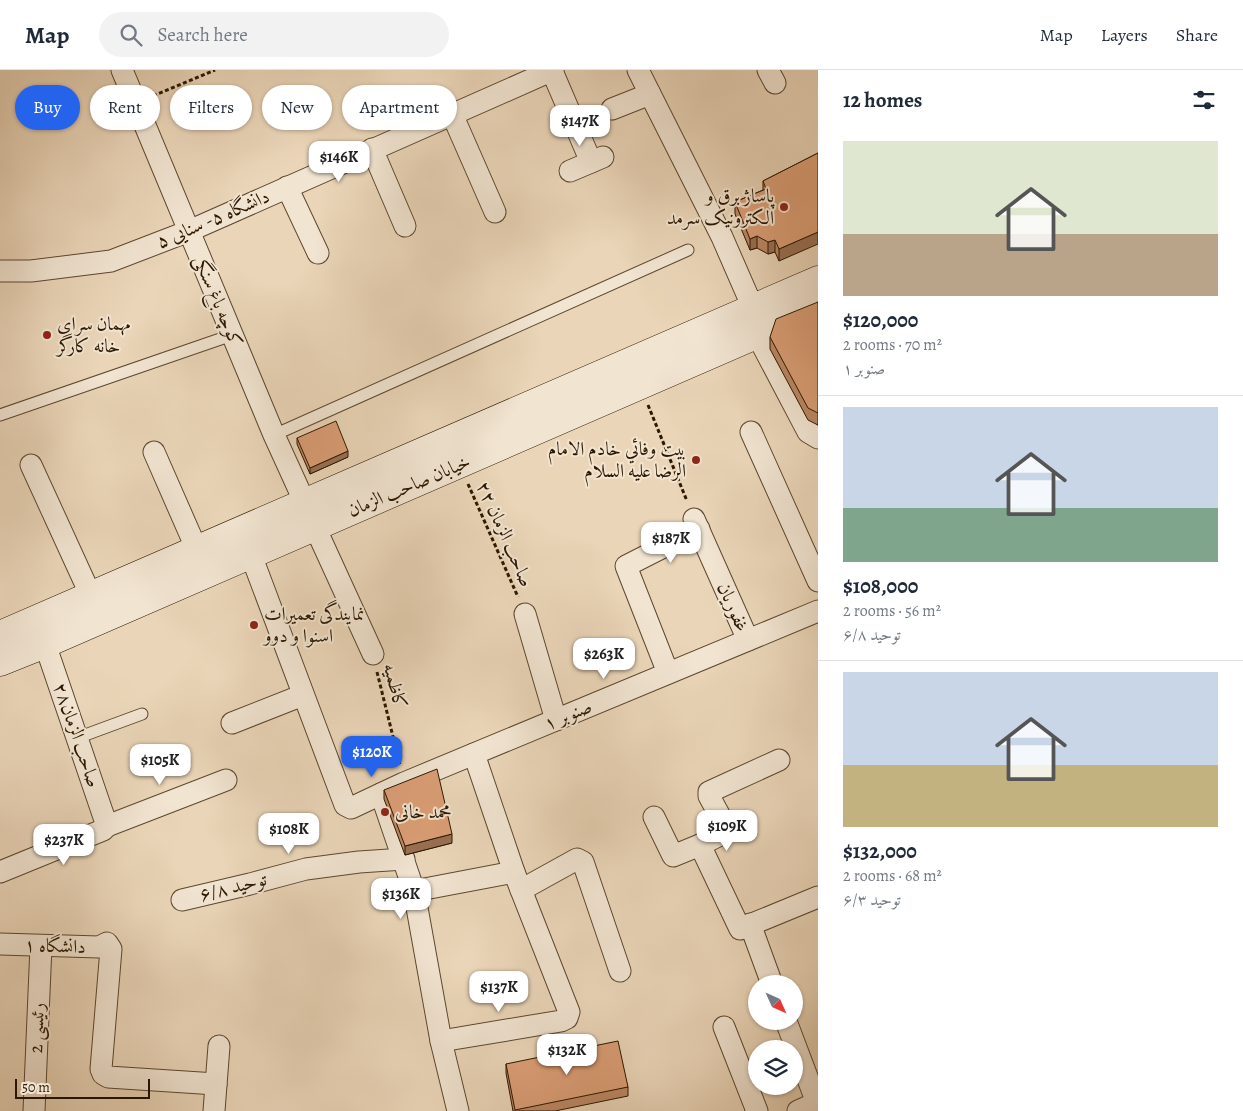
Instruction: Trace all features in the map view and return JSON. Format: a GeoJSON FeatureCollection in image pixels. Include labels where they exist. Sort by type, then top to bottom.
{"type":"FeatureCollection","features":[{"type":"Feature","properties":{"kind":"main road"},"geometry":{"type":"LineString","coordinates":[[0,635],[197,550],[310,515],[753,308],[818,280]]}},
{"type":"Feature","properties":{"kind":"main road","name":"خیابان صاحب الزمان"},"geometry":{"type":"LineString","coordinates":[[0,662],[251,555],[310,515],[459,464],[818,308]]}},
{"type":"Feature","properties":{"kind":"street","name":"کوچه باغ سنگی"},"geometry":{"type":"LineString","coordinates":[[122,70],[128,85]]}},
{"type":"Feature","properties":{"kind":"street"},"geometry":{"type":"LineString","coordinates":[[552,70],[597,160],[570,171]]}},
{"type":"Feature","properties":{"kind":"street","name":"دانشگاه ۵- سنایی ۵"},"geometry":{"type":"LineString","coordinates":[[457,112],[552,70]]}},
{"type":"Feature","properties":{"kind":"street"},"geometry":{"type":"LineString","coordinates":[[638,70],[722,237],[753,308]]}},
{"type":"Feature","properties":{"kind":"street"},"geometry":{"type":"LineString","coordinates":[[612,108],[650,94]]}},
{"type":"Feature","properties":{"kind":"street"},"geometry":{"type":"LineString","coordinates":[[457,126],[494,212]]}},
{"type":"Feature","properties":{"kind":"street","name":"کوچه باغ سنگی"},"geometry":{"type":"LineString","coordinates":[[147,130],[274,435],[373,654]]}},
{"type":"Feature","properties":{"kind":"street","name":"دانشگاه ۵- سنایی ۵"},"geometry":{"type":"LineString","coordinates":[[0,271],[31,271],[111,261],[189,231],[415,130]]}},
{"type":"Feature","properties":{"kind":"street"},"geometry":{"type":"LineString","coordinates":[[372,149],[405,226]]}},
{"type":"Feature","properties":{"kind":"street"},"geometry":{"type":"LineString","coordinates":[[287,187],[318,252]]}},
{"type":"Feature","properties":{"kind":"street"},"geometry":{"type":"LineString","coordinates":[[757,335],[808,432],[818,438]]}},
{"type":"Feature","properties":{"kind":"street"},"geometry":{"type":"LineString","coordinates":[[751,432],[818,581]]}},
{"type":"Feature","properties":{"kind":"street"},"geometry":{"type":"LineString","coordinates":[[154,452],[197,550]]}},
{"type":"Feature","properties":{"kind":"street"},"geometry":{"type":"LineString","coordinates":[[32,465],[91,596]]}},
{"type":"Feature","properties":{"kind":"street"},"geometry":{"type":"LineString","coordinates":[[668,673],[626,566],[697,524]]}},
{"type":"Feature","properties":{"kind":"street","name":"غفوریان"},"geometry":{"type":"LineString","coordinates":[[697,524],[748,640]]}},
{"type":"Feature","properties":{"kind":"street"},"geometry":{"type":"LineString","coordinates":[[232,723],[304,695],[251,555]]}},
{"type":"Feature","properties":{"kind":"street","name":"صنوبر ۱"},"geometry":{"type":"LineString","coordinates":[[304,695],[344,805],[351,808],[404,783],[818,610]]}},
{"type":"Feature","properties":{"kind":"street"},"geometry":{"type":"LineString","coordinates":[[525,614],[556,720]]}},
{"type":"Feature","properties":{"kind":"street","name":"صاحب الزمان۲۸"},"geometry":{"type":"LineString","coordinates":[[45,644],[107,826]]}},
{"type":"Feature","properties":{"kind":"street"},"geometry":{"type":"LineString","coordinates":[[441,1041],[561,1021],[567,1018],[569,1012],[517,881],[474,754]]}},
{"type":"Feature","properties":{"kind":"street"},"geometry":{"type":"LineString","coordinates":[[654,817],[673,856],[700,845],[728,831],[709,796],[709,792],[779,760]]}},
{"type":"Feature","properties":{"kind":"street"},"geometry":{"type":"LineString","coordinates":[[0,872],[103,830],[107,826],[226,780]]}},
{"type":"Feature","properties":{"kind":"street"},"geometry":{"type":"LineString","coordinates":[[381,794],[414,891],[441,1041],[458,1111]]}},
{"type":"Feature","properties":{"kind":"street"},"geometry":{"type":"LineString","coordinates":[[700,845],[745,927],[768,975]]}},
{"type":"Feature","properties":{"kind":"street","name":"توحید ۶/۸"},"geometry":{"type":"LineString","coordinates":[[182,900],[306,869],[404,859]]}},
{"type":"Feature","properties":{"kind":"street"},"geometry":{"type":"LineString","coordinates":[[414,891],[517,881],[577,859],[580,860],[583,862],[620,971]]}},
{"type":"Feature","properties":{"kind":"street"},"geometry":{"type":"LineString","coordinates":[[745,927],[818,897]]}},
{"type":"Feature","properties":{"kind":"street","name":"دانشگاه ۱"},"geometry":{"type":"LineString","coordinates":[[1,943],[99,948],[107,943],[111,949],[101,1070],[103,1074],[108,1077],[216,1084]]}},
{"type":"Feature","properties":{"kind":"street","name":"رئیسی 2"},"geometry":{"type":"LineString","coordinates":[[34,1111],[41,946]]}},
{"type":"Feature","properties":{"kind":"street"},"geometry":{"type":"LineString","coordinates":[[724,1026],[757,1111]]}},
{"type":"Feature","properties":{"kind":"street"},"geometry":{"type":"LineString","coordinates":[[789,1030],[811,1105]]}},
{"type":"Feature","properties":{"kind":"street"},"geometry":{"type":"LineString","coordinates":[[214,1111],[219,1046]]}},
{"type":"Feature","properties":{"kind":"lane"},"geometry":{"type":"LineString","coordinates":[[274,435],[688,250]]}},
{"type":"Feature","properties":{"kind":"lane"},"geometry":{"type":"LineString","coordinates":[[0,415],[232,335]]}},
{"type":"Feature","properties":{"kind":"lane"},"geometry":{"type":"LineString","coordinates":[[77,738],[142,714]]}},
{"type":"Feature","properties":{"kind":"path"},"geometry":{"type":"LineString","coordinates":[[160,93],[215,70]]}},
{"type":"Feature","properties":{"kind":"path"},"geometry":{"type":"LineString","coordinates":[[640,386],[697,524]]}},
{"type":"Feature","properties":{"kind":"path","name":"صاحب الزمان ۲۲"},"geometry":{"type":"LineString","coordinates":[[459,464],[525,614]]}},
{"type":"Feature","properties":{"kind":"path","name":"کاظمیه"},"geometry":{"type":"LineString","coordinates":[[373,654],[404,783]]}},
{"type":"Feature","properties":{"kind":"building","name":"پاساژ برق و الکترونیک سرمد"},"geometry":{"type":"Polygon","coordinates":[[[818,153],[818,232],[779,249],[775,240],[768,242],[757,236],[750,239],[735,202],[766,189],[763,181],[818,153]]]}},
{"type":"Feature","properties":{"kind":"building"},"geometry":{"type":"Polygon","coordinates":[[[818,302],[818,413],[808,408],[770,337],[776,319],[818,302]]]}},
{"type":"Feature","properties":{"kind":"building"},"geometry":{"type":"Polygon","coordinates":[[[336,421],[348,451],[310,468],[297,438],[336,421]]]}},
{"type":"Feature","properties":{"kind":"building"},"geometry":{"type":"Polygon","coordinates":[[[437,769],[452,834],[405,846],[384,790],[437,769]]]}},
{"type":"Feature","properties":{"kind":"building"},"geometry":{"type":"Polygon","coordinates":[[[618,1041],[628,1087],[515,1110],[506,1064],[618,1041]]]}},
{"type":"Feature","properties":{"kind":"place","name":"پاساژ برق و الکترونیک سرمد"},"geometry":{"type":"Point","coordinates":[784,207]}},
{"type":"Feature","properties":{"kind":"place","name":"مهمان سرای خانه کارگر"},"geometry":{"type":"Point","coordinates":[47,335]}},
{"type":"Feature","properties":{"kind":"place","name":"بيت وفائي خادم الامام الرضا عليه السلام"},"geometry":{"type":"Point","coordinates":[696,460]}},
{"type":"Feature","properties":{"kind":"place","name":"نمایندگی تعمیرات اسنوا و دوو"},"geometry":{"type":"Point","coordinates":[254,625]}},
{"type":"Feature","properties":{"kind":"place","name":"محمد خانی"},"geometry":{"type":"Point","coordinates":[385,812]}}]}
